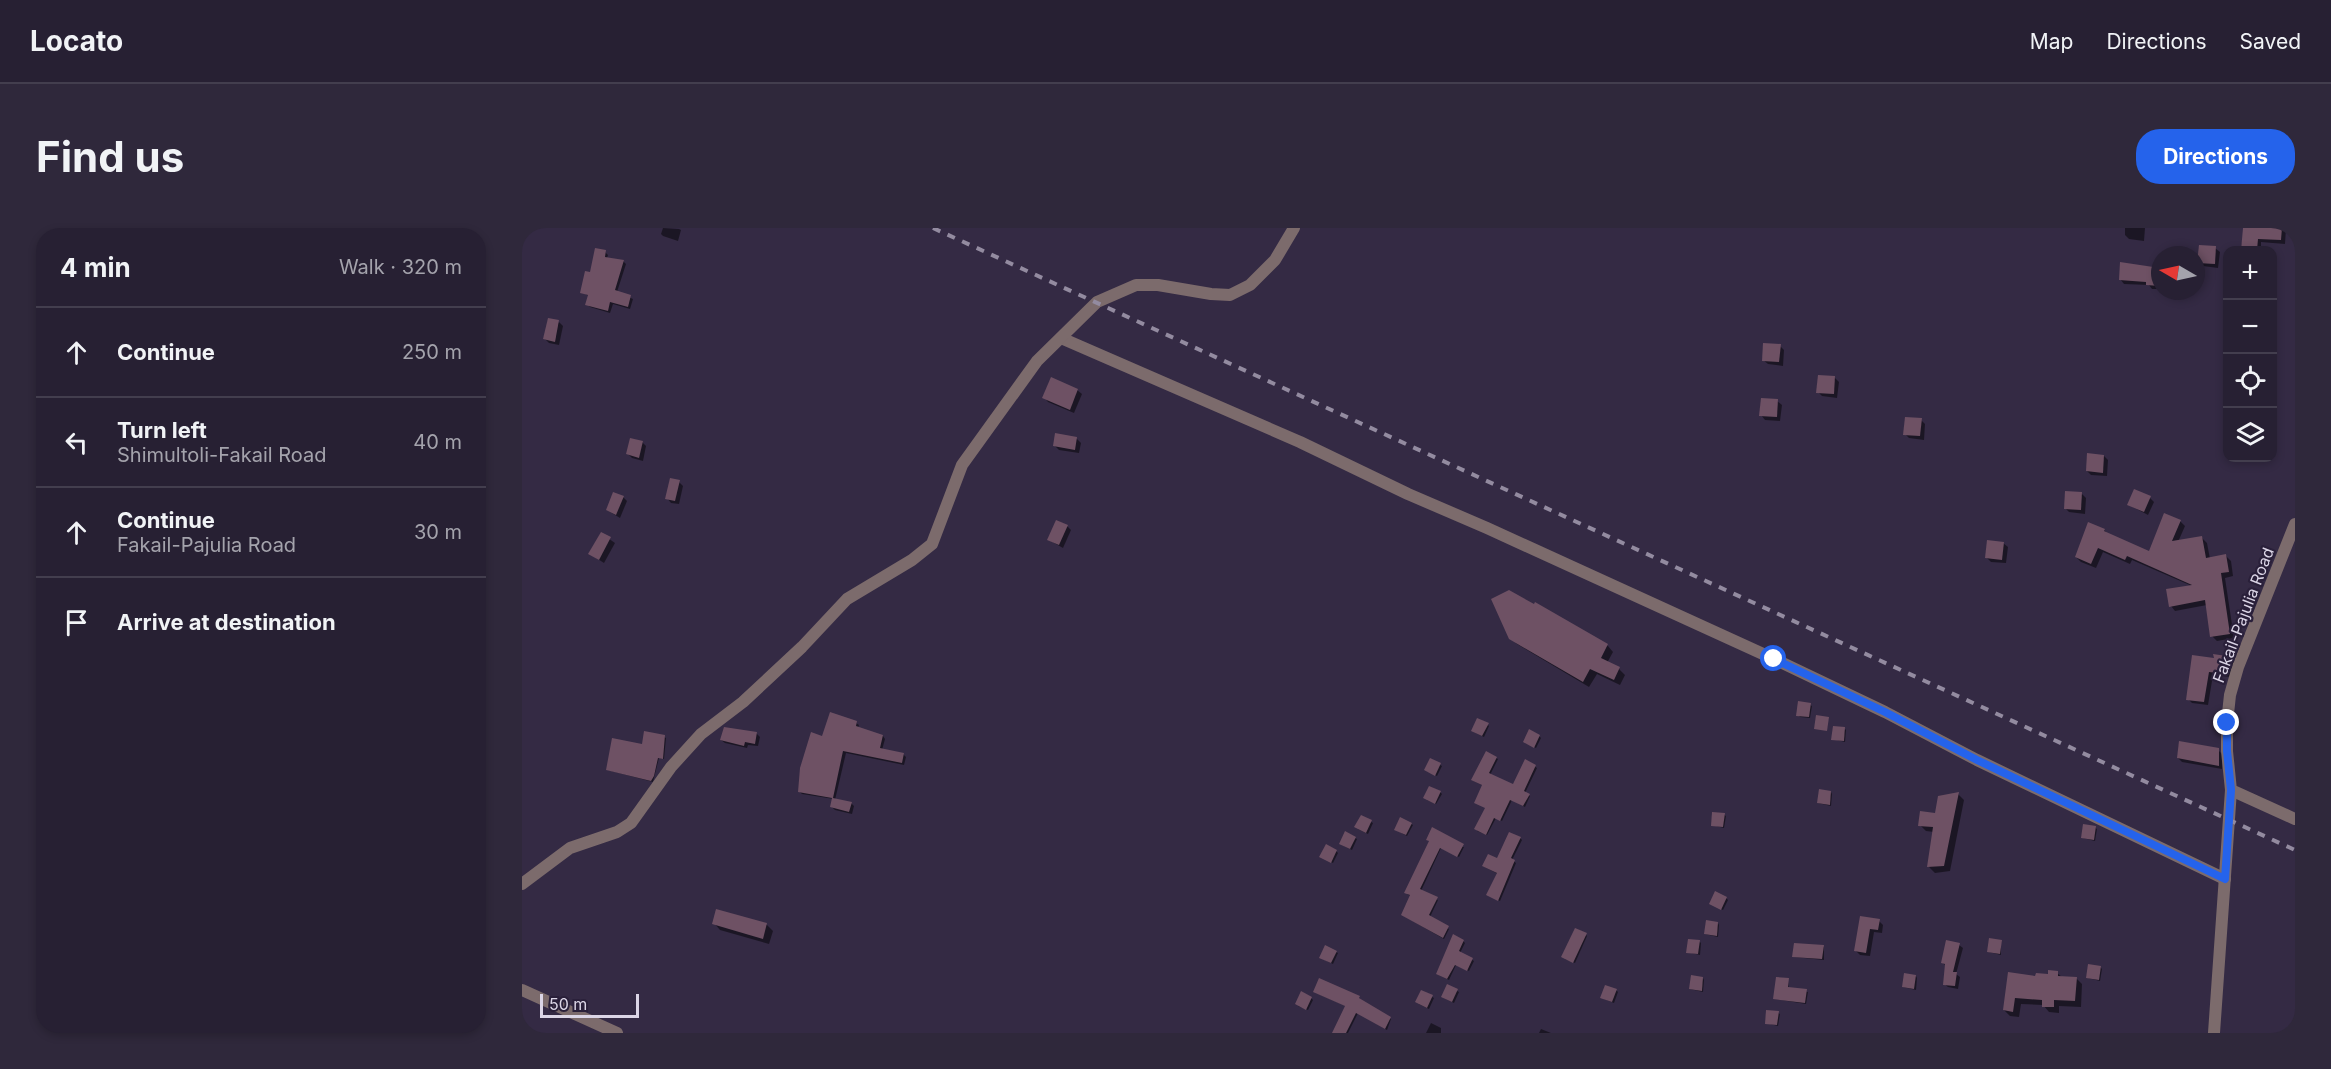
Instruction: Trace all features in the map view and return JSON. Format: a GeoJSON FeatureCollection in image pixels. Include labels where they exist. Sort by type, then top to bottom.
{"type":"FeatureCollection","features":[{"type":"Feature","properties":{"kind":"street"},"geometry":{"type":"LineString","coordinates":[[522,884],[570,848],[617,832],[631,823],[671,767],[701,734],[743,702],[802,647],[847,599],[912,560],[932,544],[962,465],[1037,362],[1098,302],[1136,285],[1158,285],[1230,295],[1251,285],[1275,260],[1294,228]]}},
{"type":"Feature","properties":{"kind":"street"},"geometry":{"type":"LineString","coordinates":[[1061,338],[1300,442],[1408,494],[1498,532],[1784,664],[2225,879]]}},
{"type":"Feature","properties":{"kind":"street","name":"Fakail-Pajulia Road"},"geometry":{"type":"LineString","coordinates":[[2214,1033],[2231,790],[2227,751],[2230,695],[2238,667],[2295,524]]}},
{"type":"Feature","properties":{"kind":"street"},"geometry":{"type":"LineString","coordinates":[[2231,790],[2295,819]]}},
{"type":"Feature","properties":{"kind":"street"},"geometry":{"type":"LineString","coordinates":[[522,990],[617,1033]]}},
{"type":"Feature","properties":{"kind":"building"},"geometry":{"type":"Polygon","coordinates":[[[2243,228],[2282,228],[2281,240],[2258,239],[2257,246],[2241,246],[2243,228]]]}},
{"type":"Feature","properties":{"kind":"building"},"geometry":{"type":"Polygon","coordinates":[[[2199,245],[2216,246],[2215,264],[2205,263],[2205,246],[2199,245]]]}},
{"type":"Feature","properties":{"kind":"building"},"geometry":{"type":"Polygon","coordinates":[[[595,248],[606,250],[605,257],[624,260],[615,290],[631,295],[628,307],[610,302],[608,311],[585,305],[588,295],[580,293],[585,271],[590,272],[595,248]]]}},
{"type":"Feature","properties":{"kind":"building"},"geometry":{"type":"Polygon","coordinates":[[[2120,262],[2151,267],[2151,285],[2146,285],[2146,282],[2119,280],[2120,262]]]}},
{"type":"Feature","properties":{"kind":"building"},"geometry":{"type":"Polygon","coordinates":[[[548,318],[559,320],[555,342],[543,339],[548,318]]]}},
{"type":"Feature","properties":{"kind":"building"},"geometry":{"type":"Polygon","coordinates":[[[1763,343],[1781,344],[1779,362],[1762,361],[1763,343]]]}},
{"type":"Feature","properties":{"kind":"building"},"geometry":{"type":"Polygon","coordinates":[[[1818,375],[1835,376],[1834,394],[1816,393],[1818,375]]]}},
{"type":"Feature","properties":{"kind":"building"},"geometry":{"type":"Polygon","coordinates":[[[1051,377],[1078,389],[1070,410],[1042,398],[1051,377]]]}},
{"type":"Feature","properties":{"kind":"building"},"geometry":{"type":"Polygon","coordinates":[[[1761,398],[1778,399],[1777,417],[1759,416],[1761,398]]]}},
{"type":"Feature","properties":{"kind":"building"},"geometry":{"type":"Polygon","coordinates":[[[1905,417],[1922,418],[1920,436],[1903,435],[1905,417]]]}},
{"type":"Feature","properties":{"kind":"building"},"geometry":{"type":"Polygon","coordinates":[[[1055,433],[1077,437],[1075,450],[1053,446],[1055,433]]]}},
{"type":"Feature","properties":{"kind":"building"},"geometry":{"type":"Polygon","coordinates":[[[630,438],[643,441],[639,458],[626,454],[630,438]]]}},
{"type":"Feature","properties":{"kind":"building"},"geometry":{"type":"Polygon","coordinates":[[[2087,453],[2104,455],[2103,473],[2086,471],[2087,453]]]}},
{"type":"Feature","properties":{"kind":"building"},"geometry":{"type":"Polygon","coordinates":[[[670,478],[680,480],[675,501],[665,499],[670,478]]]}},
{"type":"Feature","properties":{"kind":"building"},"geometry":{"type":"Polygon","coordinates":[[[2134,489],[2151,496],[2144,512],[2127,505],[2134,489]]]}},
{"type":"Feature","properties":{"kind":"building"},"geometry":{"type":"Polygon","coordinates":[[[2065,491],[2082,492],[2081,510],[2064,509],[2065,491]]]}},
{"type":"Feature","properties":{"kind":"building"},"geometry":{"type":"Polygon","coordinates":[[[613,492],[624,496],[616,515],[606,510],[613,492]]]}},
{"type":"Feature","properties":{"kind":"building"},"geometry":{"type":"Polygon","coordinates":[[[2164,513],[2181,520],[2172,541],[2202,536],[2206,558],[2226,554],[2229,572],[2221,573],[2230,634],[2210,637],[2205,600],[2169,607],[2166,589],[2192,585],[2127,556],[2125,560],[2098,548],[2091,564],[2075,557],[2088,522],[2149,551],[2164,513]]]}},
{"type":"Feature","properties":{"kind":"building"},"geometry":{"type":"Polygon","coordinates":[[[1056,520],[1068,525],[1059,545],[1047,540],[1056,520]]]}},
{"type":"Feature","properties":{"kind":"building"},"geometry":{"type":"Polygon","coordinates":[[[601,532],[611,537],[599,560],[588,554],[601,532]]]}},
{"type":"Feature","properties":{"kind":"building"},"geometry":{"type":"Polygon","coordinates":[[[1987,540],[2004,542],[2002,560],[1985,558],[1987,540]]]}},
{"type":"Feature","properties":{"kind":"building"},"geometry":{"type":"Polygon","coordinates":[[[1509,590],[1534,604],[1535,602],[1608,644],[1601,658],[1620,667],[1614,680],[1590,669],[1583,682],[1509,639],[1491,599],[1509,590]]]}},
{"type":"Feature","properties":{"kind":"building"},"geometry":{"type":"Polygon","coordinates":[[[2213,654],[2233,657],[2227,674],[2209,672],[2204,702],[2186,700],[2192,655],[2214,658],[2213,654]]]}},
{"type":"Feature","properties":{"kind":"building"},"geometry":{"type":"Polygon","coordinates":[[[1798,701],[1811,703],[1809,717],[1796,716],[1798,701]]]}},
{"type":"Feature","properties":{"kind":"building"},"geometry":{"type":"Polygon","coordinates":[[[830,712],[857,721],[856,726],[883,735],[880,748],[904,753],[902,763],[843,751],[833,798],[852,802],[849,812],[830,807],[832,798],[798,792],[800,768],[811,732],[822,736],[830,712]]]}},
{"type":"Feature","properties":{"kind":"building"},"geometry":{"type":"Polygon","coordinates":[[[1816,715],[1829,717],[1827,731],[1814,729],[1816,715]]]}},
{"type":"Feature","properties":{"kind":"building"},"geometry":{"type":"Polygon","coordinates":[[[1477,718],[1489,723],[1482,736],[1471,731],[1477,718]]]}},
{"type":"Feature","properties":{"kind":"building"},"geometry":{"type":"Polygon","coordinates":[[[1833,726],[1845,727],[1844,741],[1831,740],[1833,726]]]}},
{"type":"Feature","properties":{"kind":"building"},"geometry":{"type":"Polygon","coordinates":[[[724,727],[757,732],[755,744],[745,742],[744,746],[720,740],[724,727]]]}},
{"type":"Feature","properties":{"kind":"building"},"geometry":{"type":"Polygon","coordinates":[[[1529,729],[1540,735],[1534,748],[1523,742],[1529,729]]]}},
{"type":"Feature","properties":{"kind":"building"},"geometry":{"type":"Polygon","coordinates":[[[644,731],[665,735],[663,759],[658,758],[651,781],[606,770],[612,738],[642,744],[644,731]]]}},
{"type":"Feature","properties":{"kind":"building"},"geometry":{"type":"Polygon","coordinates":[[[2179,741],[2219,748],[2219,766],[2177,758],[2179,741]]]}},
{"type":"Feature","properties":{"kind":"building"},"geometry":{"type":"Polygon","coordinates":[[[1486,751],[1497,757],[1489,773],[1513,784],[1525,759],[1536,765],[1524,791],[1530,794],[1523,806],[1510,800],[1500,821],[1494,818],[1486,835],[1474,829],[1485,808],[1474,803],[1482,785],[1471,780],[1486,751]]]}},
{"type":"Feature","properties":{"kind":"building"},"geometry":{"type":"Polygon","coordinates":[[[1430,758],[1441,763],[1435,776],[1424,770],[1430,758]]]}},
{"type":"Feature","properties":{"kind":"building"},"geometry":{"type":"Polygon","coordinates":[[[1429,786],[1441,791],[1435,804],[1423,798],[1429,786]]]}},
{"type":"Feature","properties":{"kind":"building"},"geometry":{"type":"Polygon","coordinates":[[[1819,789],[1831,791],[1830,805],[1817,803],[1819,789]]]}},
{"type":"Feature","properties":{"kind":"building"},"geometry":{"type":"Polygon","coordinates":[[[1959,792],[1944,866],[1927,867],[1933,827],[1918,826],[1920,811],[1935,813],[1938,796],[1959,792]]]}},
{"type":"Feature","properties":{"kind":"building"},"geometry":{"type":"Polygon","coordinates":[[[1712,812],[1725,813],[1723,827],[1711,826],[1712,812]]]}},
{"type":"Feature","properties":{"kind":"building"},"geometry":{"type":"Polygon","coordinates":[[[1361,815],[1372,820],[1366,833],[1354,827],[1361,815]]]}},
{"type":"Feature","properties":{"kind":"building"},"geometry":{"type":"Polygon","coordinates":[[[1400,817],[1412,823],[1406,835],[1394,830],[1400,817]]]}},
{"type":"Feature","properties":{"kind":"building"},"geometry":{"type":"Polygon","coordinates":[[[2083,824],[2096,826],[2094,840],[2081,838],[2083,824]]]}},
{"type":"Feature","properties":{"kind":"building"},"geometry":{"type":"Polygon","coordinates":[[[1432,827],[1464,844],[1457,857],[1440,848],[1420,889],[1438,897],[1429,915],[1449,926],[1443,938],[1401,915],[1410,895],[1404,893],[1429,841],[1426,840],[1432,827]]]}},
{"type":"Feature","properties":{"kind":"building"},"geometry":{"type":"Polygon","coordinates":[[[1345,831],[1356,837],[1350,849],[1339,844],[1345,831]]]}},
{"type":"Feature","properties":{"kind":"building"},"geometry":{"type":"Polygon","coordinates":[[[1509,832],[1521,837],[1511,858],[1515,860],[1498,901],[1486,895],[1497,873],[1482,866],[1488,854],[1497,858],[1509,832]]]}},
{"type":"Feature","properties":{"kind":"building"},"geometry":{"type":"Polygon","coordinates":[[[1326,844],[1337,850],[1331,863],[1319,857],[1326,844]]]}},
{"type":"Feature","properties":{"kind":"building"},"geometry":{"type":"Polygon","coordinates":[[[1715,891],[1727,897],[1721,910],[1709,904],[1715,891]]]}},
{"type":"Feature","properties":{"kind":"building"},"geometry":{"type":"Polygon","coordinates":[[[716,909],[767,923],[763,939],[712,924],[716,909]]]}},
{"type":"Feature","properties":{"kind":"building"},"geometry":{"type":"Polygon","coordinates":[[[1860,916],[1880,919],[1878,930],[1870,929],[1866,953],[1854,951],[1860,916]]]}},
{"type":"Feature","properties":{"kind":"building"},"geometry":{"type":"Polygon","coordinates":[[[1706,920],[1718,922],[1717,936],[1704,934],[1706,920]]]}},
{"type":"Feature","properties":{"kind":"building"},"geometry":{"type":"Polygon","coordinates":[[[1575,928],[1587,933],[1573,963],[1561,957],[1575,928]]]}},
{"type":"Feature","properties":{"kind":"building"},"geometry":{"type":"Polygon","coordinates":[[[1453,934],[1464,940],[1459,951],[1473,958],[1467,971],[1455,965],[1447,979],[1436,974],[1453,934]]]}},
{"type":"Feature","properties":{"kind":"building"},"geometry":{"type":"Polygon","coordinates":[[[1989,938],[2002,940],[2000,954],[1987,952],[1989,938]]]}},
{"type":"Feature","properties":{"kind":"building"},"geometry":{"type":"Polygon","coordinates":[[[1688,939],[1700,940],[1698,954],[1686,953],[1688,939]]]}},
{"type":"Feature","properties":{"kind":"building"},"geometry":{"type":"Polygon","coordinates":[[[1946,940],[1960,943],[1953,972],[1957,972],[1955,986],[1943,985],[1945,964],[1941,963],[1946,940]]]}},
{"type":"Feature","properties":{"kind":"building"},"geometry":{"type":"Polygon","coordinates":[[[1794,943],[1824,945],[1822,959],[1792,957],[1794,943]]]}},
{"type":"Feature","properties":{"kind":"building"},"geometry":{"type":"Polygon","coordinates":[[[1325,945],[1337,951],[1331,963],[1319,958],[1325,945]]]}},
{"type":"Feature","properties":{"kind":"building"},"geometry":{"type":"Polygon","coordinates":[[[2088,964],[2101,966],[2099,980],[2086,978],[2088,964]]]}},
{"type":"Feature","properties":{"kind":"building"},"geometry":{"type":"Polygon","coordinates":[[[2048,970],[2058,971],[2058,976],[2077,977],[2075,1001],[2054,1000],[2054,1007],[2042,1007],[2042,1000],[2015,998],[2013,1012],[2003,1010],[2008,972],[2035,976],[2036,973],[2048,974],[2048,970]]]}},
{"type":"Feature","properties":{"kind":"building"},"geometry":{"type":"Polygon","coordinates":[[[1904,973],[1916,975],[1914,989],[1902,987],[1904,973]]]}},
{"type":"Feature","properties":{"kind":"building"},"geometry":{"type":"Polygon","coordinates":[[[1691,975],[1703,977],[1702,991],[1689,989],[1691,975]]]}},
{"type":"Feature","properties":{"kind":"building"},"geometry":{"type":"Polygon","coordinates":[[[1776,977],[1789,978],[1788,987],[1807,989],[1805,1003],[1773,999],[1776,977]]]}},
{"type":"Feature","properties":{"kind":"building"},"geometry":{"type":"Polygon","coordinates":[[[1319,978],[1360,996],[1359,998],[1391,1017],[1385,1029],[1356,1013],[1346,1033],[1332,1033],[1345,1006],[1313,992],[1319,978]]]}},
{"type":"Feature","properties":{"kind":"building"},"geometry":{"type":"Polygon","coordinates":[[[1447,984],[1458,989],[1452,1002],[1441,997],[1447,984]]]}},
{"type":"Feature","properties":{"kind":"building"},"geometry":{"type":"Polygon","coordinates":[[[1605,985],[1617,989],[1612,1002],[1600,998],[1605,985]]]}},
{"type":"Feature","properties":{"kind":"building"},"geometry":{"type":"Polygon","coordinates":[[[1421,990],[1433,995],[1427,1008],[1415,1002],[1421,990]]]}},
{"type":"Feature","properties":{"kind":"building"},"geometry":{"type":"Polygon","coordinates":[[[1301,991],[1312,997],[1306,1010],[1295,1004],[1301,991]]]}},
{"type":"Feature","properties":{"kind":"building"},"geometry":{"type":"Polygon","coordinates":[[[1766,1010],[1779,1011],[1777,1025],[1765,1024],[1766,1010]]]}},
{"type":"Feature","properties":{"kind":"railway"},"geometry":{"type":"LineString","coordinates":[[933,228],[2295,850]]}},
{"type":"Feature","properties":{"kind":"route"},"geometry":{"type":"LineString","coordinates":[[1774,659],[2225,879],[2231,790],[2227,723]]}}]}
